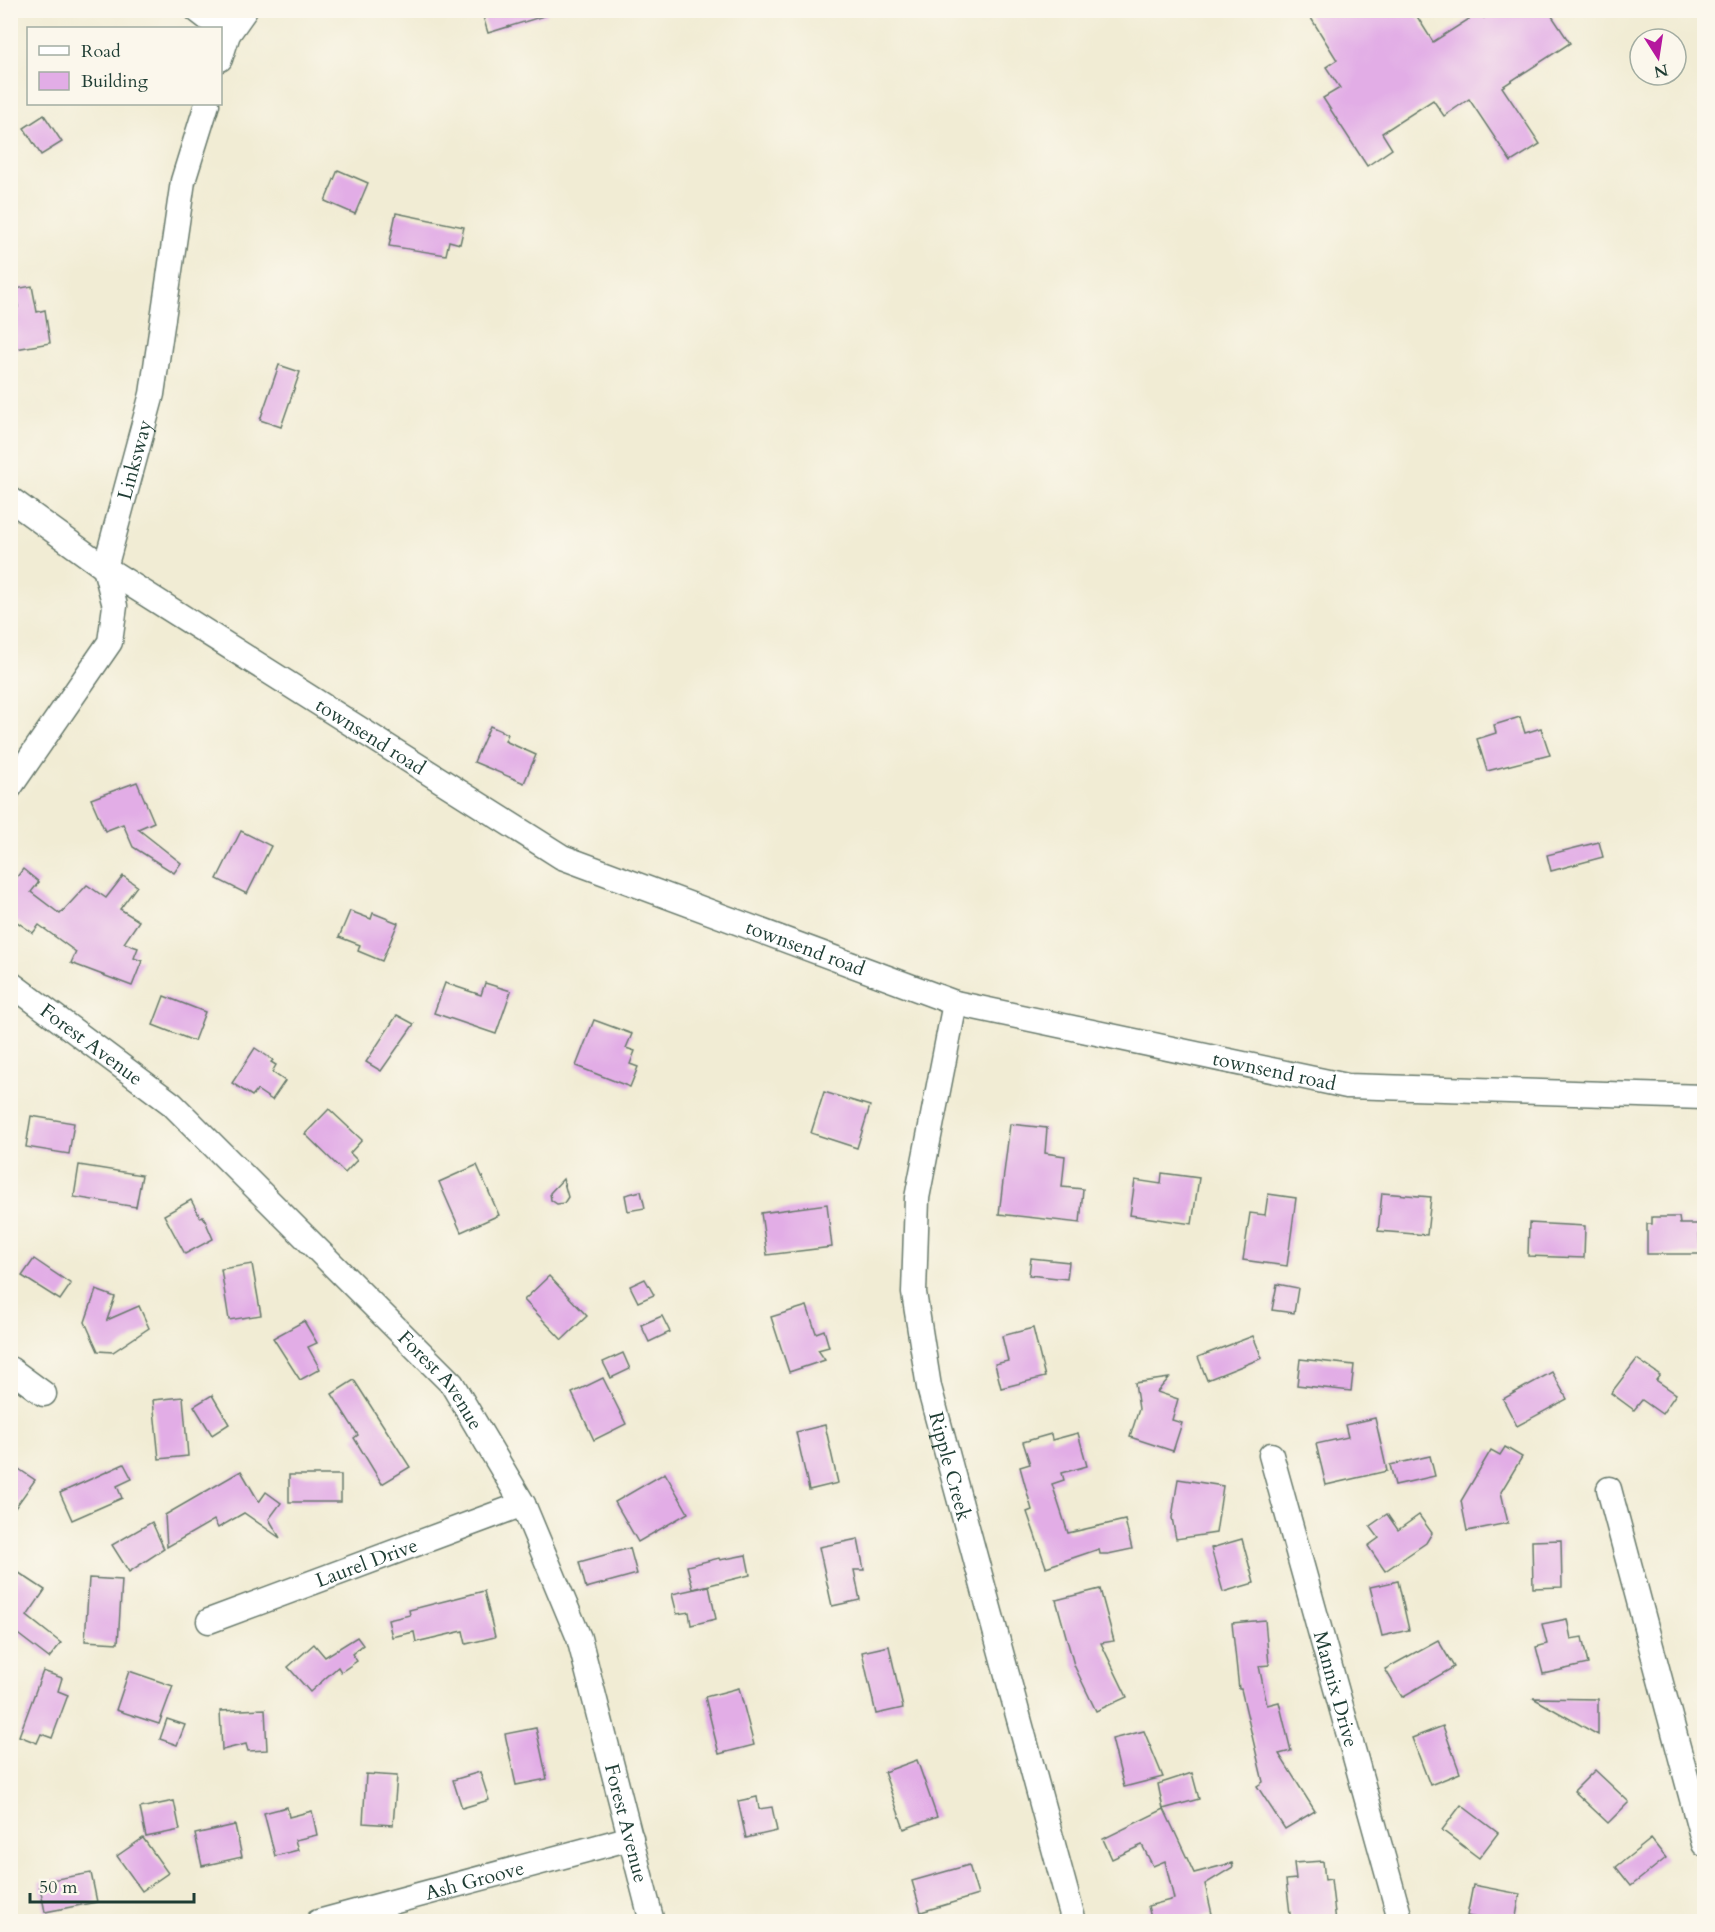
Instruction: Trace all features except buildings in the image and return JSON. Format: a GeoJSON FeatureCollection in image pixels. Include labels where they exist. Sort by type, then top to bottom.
{"type":"FeatureCollection","features":[{"type":"Feature","properties":{"kind":"street"},"geometry":{"type":"LineString","coordinates":[[197,10],[219,27]]}},
{"type":"Feature","properties":{"kind":"street"},"geometry":{"type":"LineString","coordinates":[[222,53],[228,34],[245,10]]}},
{"type":"Feature","properties":{"kind":"street"},"geometry":{"type":"LineString","coordinates":[[222,29],[228,34]]}},
{"type":"Feature","properties":{"kind":"street","name":"Linksway"},"geometry":{"type":"LineString","coordinates":[[10,787],[110,642],[115,606],[105,568],[152,394],[183,181],[207,105]]}},
{"type":"Feature","properties":{"kind":"street","name":"townsend road"},"geometry":{"type":"LineString","coordinates":[[10,499],[105,568],[562,857],[955,1003],[1347,1086],[1704,1097]]}},
{"type":"Feature","properties":{"kind":"street","name":"Forest Avenue"},"geometry":{"type":"LineString","coordinates":[[10,983],[172,1104],[452,1384],[523,1504],[579,1638],[652,1922]]}},
{"type":"Feature","properties":{"kind":"street","name":"Ripple Creek"},"geometry":{"type":"LineString","coordinates":[[955,1003],[916,1198],[914,1293],[929,1387],[1074,1922]]}},
{"type":"Feature","properties":{"kind":"street"},"geometry":{"type":"LineString","coordinates":[[10,1370],[44,1394]]}},
{"type":"Feature","properties":{"kind":"street","name":"Mannix Drive"},"geometry":{"type":"LineString","coordinates":[[1271,1455],[1401,1922]]}},
{"type":"Feature","properties":{"kind":"street"},"geometry":{"type":"LineString","coordinates":[[1609,1489],[1704,1844]]}},
{"type":"Feature","properties":{"kind":"street","name":"Laurel Drive"},"geometry":{"type":"LineString","coordinates":[[209,1621],[523,1504]]}},
{"type":"Feature","properties":{"kind":"street","name":"Ash Groove"},"geometry":{"type":"LineString","coordinates":[[318,1922],[631,1838]]}}]}
